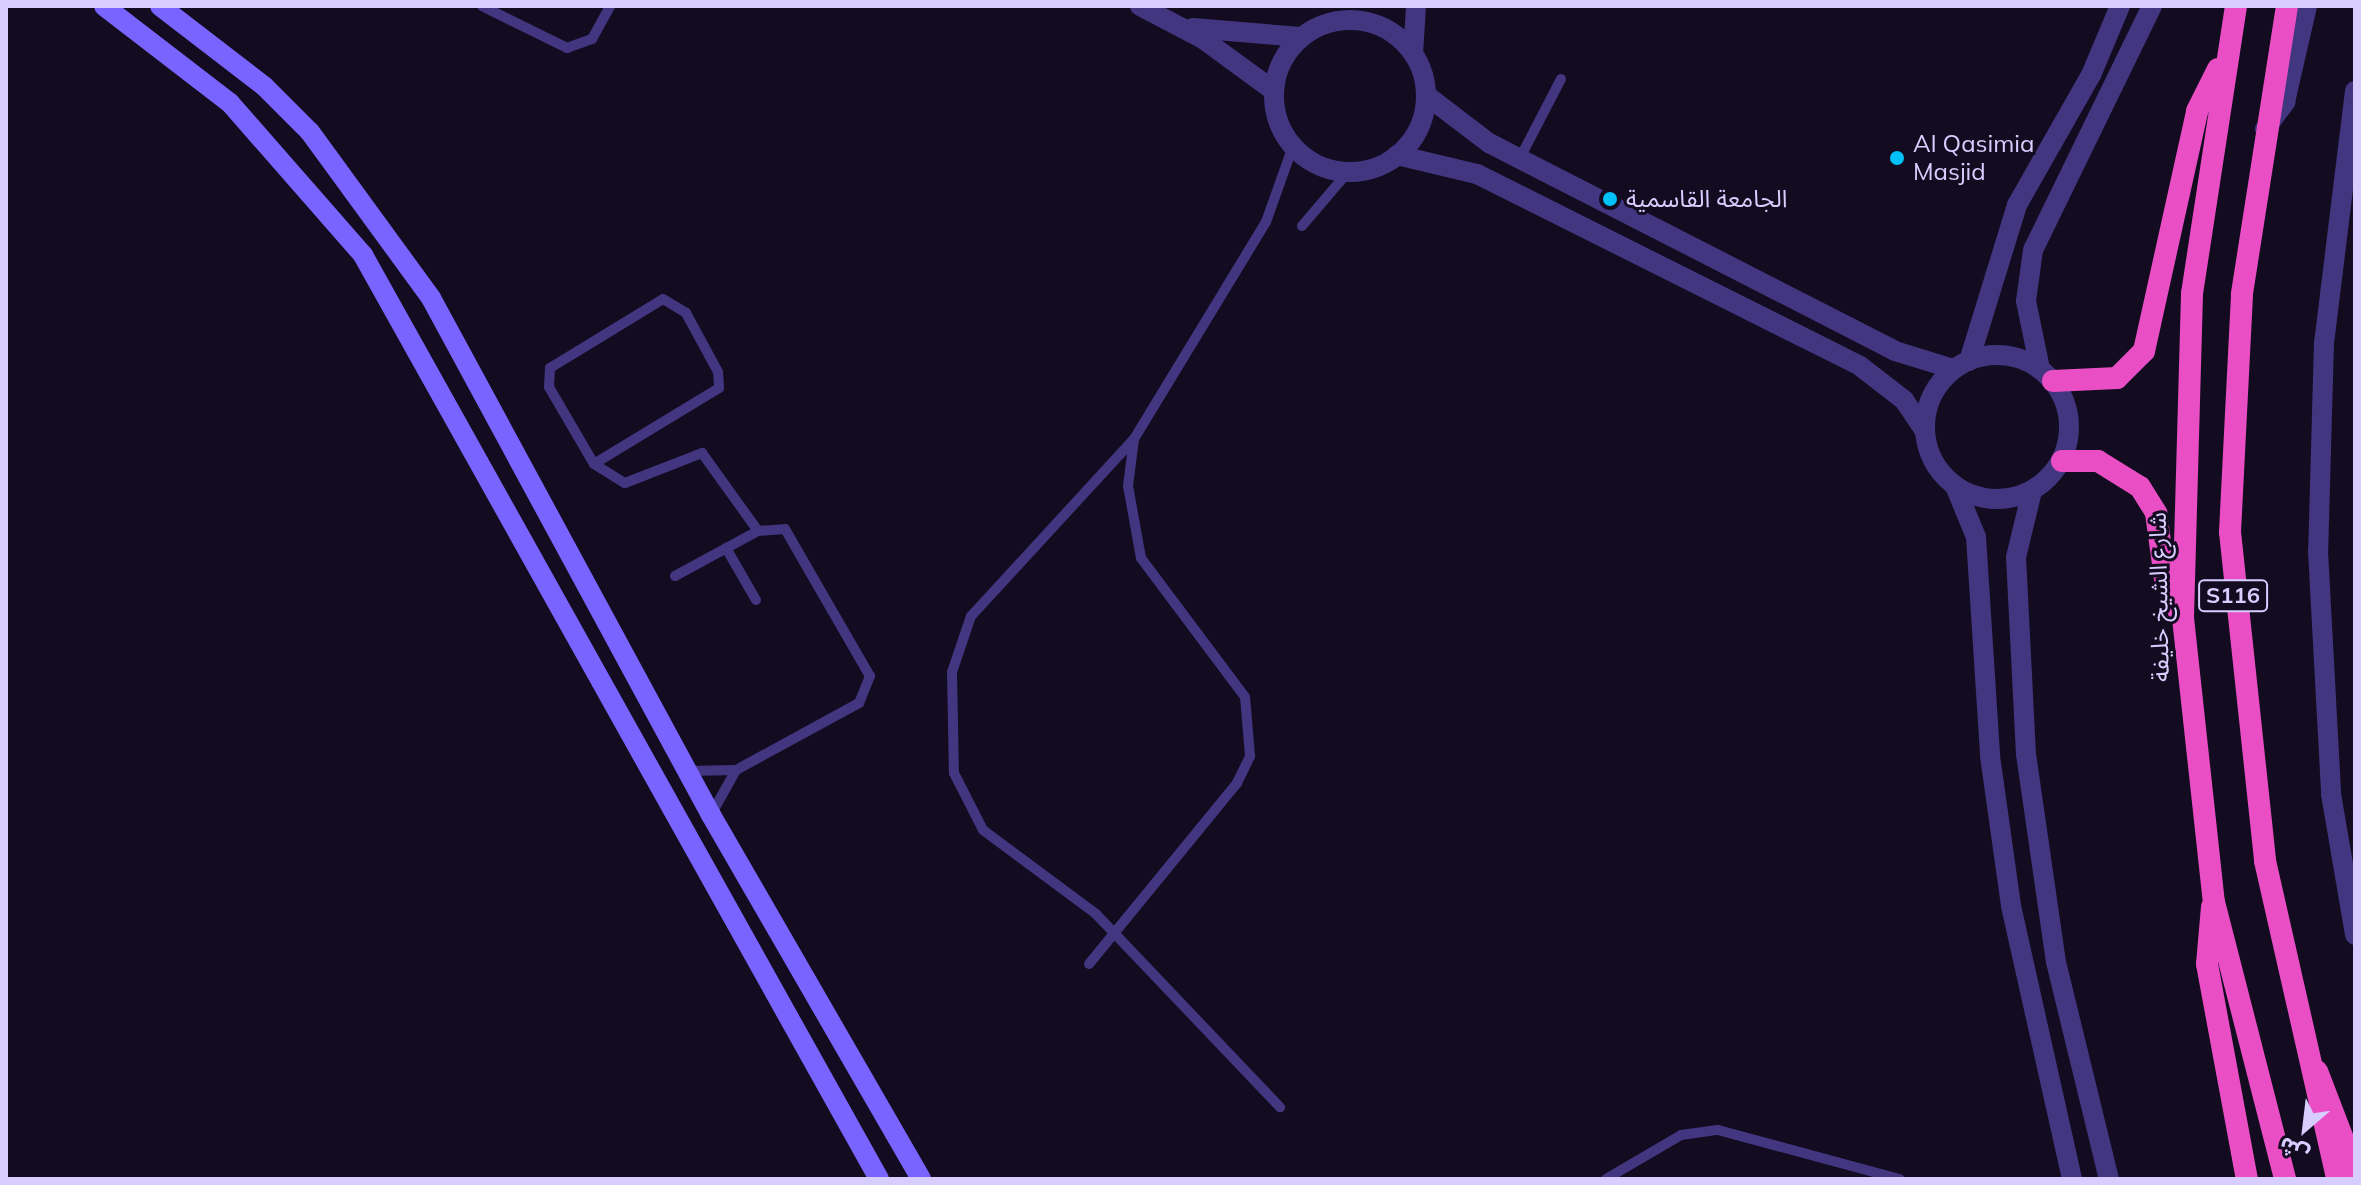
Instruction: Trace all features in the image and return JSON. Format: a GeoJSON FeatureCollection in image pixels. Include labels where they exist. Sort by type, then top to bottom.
{"type":"FeatureCollection","features":[{"type":"Feature","properties":{"kind":"highway","name":"شارع الشيخ خليفة"},"geometry":{"type":"LineString","coordinates":[[2236,6],[2192,294],[2183,618],[2195,787],[2214,902],[2285,1179]]}},
{"type":"Feature","properties":{"kind":"highway","name":"S116"},"geometry":{"type":"LineString","coordinates":[[2287,6],[2265,129],[2237,350],[2231,547],[2255,794],[2303,1054],[2337,1179]]}},
{"type":"Feature","properties":{"kind":"highway"},"geometry":{"type":"LineString","coordinates":[[2046,375],[2117,378],[2144,351],[2197,111],[2228,56]]}},
{"type":"Feature","properties":{"kind":"highway"},"geometry":{"type":"LineString","coordinates":[[2062,461],[2098,461],[2140,487],[2156,513],[2165,579],[2183,618]]}},
{"type":"Feature","properties":{"kind":"highway"},"geometry":{"type":"LineString","coordinates":[[2214,902],[2205,950],[2247,1179]]}},
{"type":"Feature","properties":{"kind":"highway"},"geometry":{"type":"LineString","coordinates":[[2303,1054],[2331,1097],[2355,1170]]}},
{"type":"Feature","properties":{"kind":"main road"},"geometry":{"type":"LineString","coordinates":[[104,6],[230,103],[363,255],[879,1179]]}},
{"type":"Feature","properties":{"kind":"main road"},"geometry":{"type":"LineString","coordinates":[[160,6],[273,95],[386,229],[431,298],[711,815],[921,1179]]}},
{"type":"Feature","properties":{"kind":"street"},"geometry":{"type":"LineString","coordinates":[[1140,6],[1178,25],[1274,91]]}},
{"type":"Feature","properties":{"kind":"street"},"geometry":{"type":"LineString","coordinates":[[1178,25],[1301,37],[1352,20],[1367,6]]}},
{"type":"Feature","properties":{"kind":"street"},"geometry":{"type":"LineString","coordinates":[[1301,37],[1274,91],[1278,120],[1293,146],[1318,165],[1348,172],[1397,155],[1418,129],[1426,95],[1413,54],[1416,6]]}},
{"type":"Feature","properties":{"kind":"street"},"geometry":{"type":"LineString","coordinates":[[1925,431],[1931,396],[1961,365],[2017,205],[2091,75],[2120,6]]}},
{"type":"Feature","properties":{"kind":"street"},"geometry":{"type":"LineString","coordinates":[[2109,1179],[2056,962],[2026,754],[2016,557],[2032,491],[2062,461],[2069,420],[2046,375],[2026,301],[2033,250],[2152,6]]}},
{"type":"Feature","properties":{"kind":"street"},"geometry":{"type":"LineString","coordinates":[[2265,129],[2285,102],[2307,6]]}},
{"type":"Feature","properties":{"kind":"street"},"geometry":{"type":"LineString","coordinates":[[1352,20],[1380,26],[1413,54]]}},
{"type":"Feature","properties":{"kind":"street"},"geometry":{"type":"LineString","coordinates":[[2355,91],[2330,273],[2318,483],[2329,767],[2355,935]]}},
{"type":"Feature","properties":{"kind":"street"},"geometry":{"type":"LineString","coordinates":[[1426,95],[1466,130],[1895,351],[1961,365],[1998,355],[2046,375]]}},
{"type":"Feature","properties":{"kind":"street"},"geometry":{"type":"LineString","coordinates":[[1397,155],[1477,174],[1860,366],[1904,400],[1925,431],[1933,462],[1955,486],[1976,537],[1990,756],[2011,906],[2072,1179]]}},
{"type":"Feature","properties":{"kind":"street"},"geometry":{"type":"LineString","coordinates":[[1955,486],[1985,499],[2032,491]]}},
{"type":"Feature","properties":{"kind":"lane"},"geometry":{"type":"LineString","coordinates":[[482,6],[567,48],[592,39],[610,6]]}},
{"type":"Feature","properties":{"kind":"lane"},"geometry":{"type":"LineString","coordinates":[[1520,158],[1561,79]]}},
{"type":"Feature","properties":{"kind":"lane"},"geometry":{"type":"LineString","coordinates":[[1280,1107],[1112,932],[1003,847],[967,807],[954,773],[952,672],[971,616],[1134,439],[1266,222],[1293,146]]}},
{"type":"Feature","properties":{"kind":"lane"},"geometry":{"type":"LineString","coordinates":[[1302,226],[1348,172]]}},
{"type":"Feature","properties":{"kind":"lane"},"geometry":{"type":"LineString","coordinates":[[594,464],[719,388],[718,372],[672,301],[654,301],[550,368],[549,387],[594,464],[625,483],[702,453],[758,531]]}},
{"type":"Feature","properties":{"kind":"lane"},"geometry":{"type":"LineString","coordinates":[[1089,964],[1112,932],[1237,783],[1252,742],[1250,712],[1236,682],[1141,558],[1129,507],[1134,439]]}},
{"type":"Feature","properties":{"kind":"lane"},"geometry":{"type":"LineString","coordinates":[[675,576],[758,531],[777,526],[792,534],[870,684],[859,703],[736,770],[688,771]]}},
{"type":"Feature","properties":{"kind":"lane"},"geometry":{"type":"LineString","coordinates":[[726,548],[756,600]]}},
{"type":"Feature","properties":{"kind":"lane"},"geometry":{"type":"LineString","coordinates":[[711,815],[736,770]]}},
{"type":"Feature","properties":{"kind":"lane"},"geometry":{"type":"LineString","coordinates":[[1606,1179],[1681,1135],[1718,1130],[1899,1179]]}},
{"type":"Feature","properties":{"kind":"place","name":"Al Qasimia Masjid"},"geometry":{"type":"Point","coordinates":[1897,158]}},
{"type":"Feature","properties":{"kind":"place","name":"الجامعة القاسمية"},"geometry":{"type":"Point","coordinates":[1610,199]}}]}
